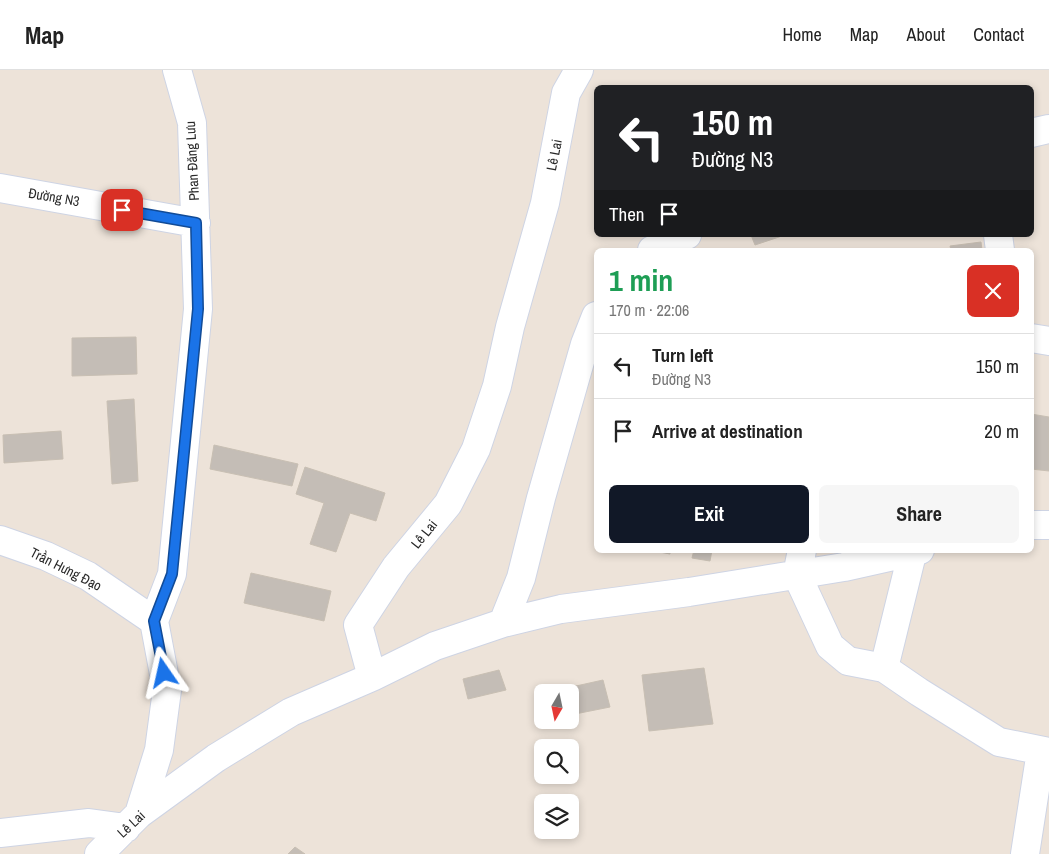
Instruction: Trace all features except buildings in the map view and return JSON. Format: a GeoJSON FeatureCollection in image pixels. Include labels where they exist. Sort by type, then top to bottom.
{"type":"FeatureCollection","features":[{"type":"Feature","properties":{"kind":"street","name":"Phan Đăng Lưu"},"geometry":{"type":"LineString","coordinates":[[154,621],[172,574],[198,309],[192,123],[177,70]]}},
{"type":"Feature","properties":{"kind":"street","name":"Lê Lai"},"geometry":{"type":"LineString","coordinates":[[99,854],[133,821],[216,758],[291,712],[372,677],[358,625],[396,567],[448,504],[476,449],[497,386],[510,327],[545,203],[566,93],[580,70]]}},
{"type":"Feature","properties":{"kind":"street"},"geometry":{"type":"LineString","coordinates":[[1034,132],[1049,129]]}},
{"type":"Feature","properties":{"kind":"street","name":"Đường N3"},"geometry":{"type":"LineString","coordinates":[[0,188],[196,223]]}},
{"type":"Feature","properties":{"kind":"street"},"geometry":{"type":"LineString","coordinates":[[657,248],[682,237]]}},
{"type":"Feature","properties":{"kind":"street"},"geometry":{"type":"LineString","coordinates":[[503,623],[521,578],[546,479],[585,344],[594,321]]}},
{"type":"Feature","properties":{"kind":"street"},"geometry":{"type":"LineString","coordinates":[[1034,338],[1049,341]]}},
{"type":"Feature","properties":{"kind":"street"},"geometry":{"type":"LineString","coordinates":[[1034,525],[1049,525]]}},
{"type":"Feature","properties":{"kind":"street","name":"Trần Hưng Đạo"},"geometry":{"type":"LineString","coordinates":[[0,540],[46,556],[88,576],[154,621]]}},
{"type":"Feature","properties":{"kind":"street"},"geometry":{"type":"LineString","coordinates":[[372,677],[435,646],[503,623],[561,608],[689,592],[800,562],[844,567],[906,553]]}},
{"type":"Feature","properties":{"kind":"street"},"geometry":{"type":"LineString","coordinates":[[884,668],[914,553]]}},
{"type":"Feature","properties":{"kind":"street"},"geometry":{"type":"LineString","coordinates":[[800,562],[830,646],[848,661],[884,668],[999,742],[1045,752],[1025,854]]}},
{"type":"Feature","properties":{"kind":"street"},"geometry":{"type":"LineString","coordinates":[[0,833],[65,825],[133,821],[159,750],[167,690],[154,621]]}},
{"type":"Feature","properties":{"kind":"route"},"geometry":{"type":"LineString","coordinates":[[122,210],[196,223],[198,309],[172,574],[154,621],[164,673]]}}]}
